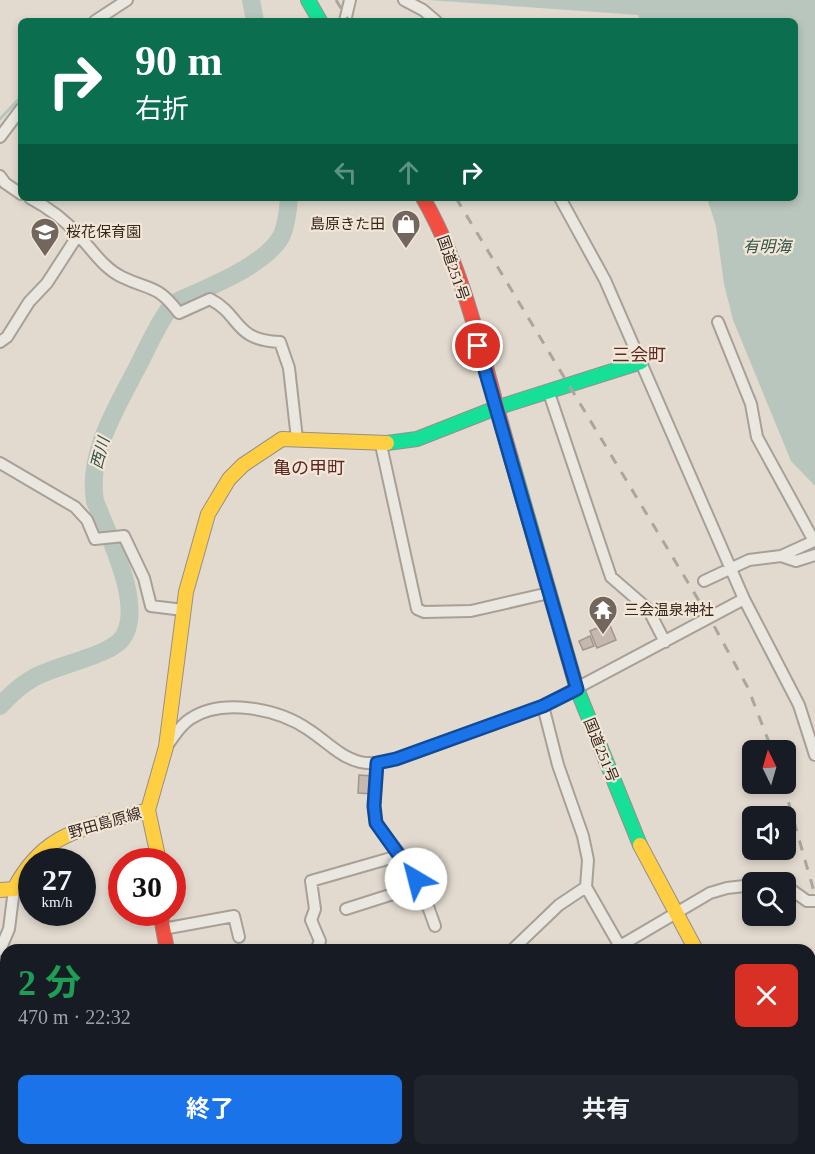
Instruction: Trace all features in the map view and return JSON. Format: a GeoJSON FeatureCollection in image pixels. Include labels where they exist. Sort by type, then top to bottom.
{"type":"FeatureCollection","features":[{"type":"Feature","properties":{"kind":"main road"},"geometry":{"type":"LineString","coordinates":[[308,0],[318,18]]}},
{"type":"Feature","properties":{"kind":"main road","name":"国道251号"},"geometry":{"type":"LineString","coordinates":[[425,201],[437,222],[458,276],[577,689],[641,849],[693,944]]}},
{"type":"Feature","properties":{"kind":"main road"},"geometry":{"type":"LineString","coordinates":[[148,810],[166,747],[183,610],[208,514],[217,496],[243,465],[273,442],[297,439],[369,441],[381,445],[443,431],[496,409],[641,362]]}},
{"type":"Feature","properties":{"kind":"main road","name":"野田島原線"},"geometry":{"type":"LineString","coordinates":[[7,889],[29,862],[56,839],[70,832],[148,810],[156,848]]}},
{"type":"Feature","properties":{"kind":"main road"},"geometry":{"type":"LineString","coordinates":[[162,926],[166,944]]}},
{"type":"Feature","properties":{"kind":"street"},"geometry":{"type":"LineString","coordinates":[[99,18],[127,0]]}},
{"type":"Feature","properties":{"kind":"street"},"geometry":{"type":"LineString","coordinates":[[346,18],[350,0]]}},
{"type":"Feature","properties":{"kind":"street"},"geometry":{"type":"LineString","coordinates":[[405,0],[432,18]]}},
{"type":"Feature","properties":{"kind":"street"},"geometry":{"type":"LineString","coordinates":[[0,137],[18,113]]}},
{"type":"Feature","properties":{"kind":"street"},"geometry":{"type":"LineString","coordinates":[[0,176],[5,183],[18,192]]}},
{"type":"Feature","properties":{"kind":"street"},"geometry":{"type":"LineString","coordinates":[[34,201],[78,235],[100,261],[121,277],[157,290],[167,297],[179,314],[210,299],[222,305],[239,327],[259,341],[280,342],[289,368],[297,439]]}},
{"type":"Feature","properties":{"kind":"street"},"geometry":{"type":"LineString","coordinates":[[562,201],[605,280],[744,598],[799,705],[815,755]]}},
{"type":"Feature","properties":{"kind":"street"},"geometry":{"type":"LineString","coordinates":[[0,342],[7,338],[29,302],[47,283],[78,235]]}},
{"type":"Feature","properties":{"kind":"street"},"geometry":{"type":"LineString","coordinates":[[704,581],[749,560],[781,556],[814,541],[757,437],[751,404],[718,322]]}},
{"type":"Feature","properties":{"kind":"street"},"geometry":{"type":"LineString","coordinates":[[549,393],[611,576],[648,609],[665,642]]}},
{"type":"Feature","properties":{"kind":"street"},"geometry":{"type":"LineString","coordinates":[[381,445],[417,609],[424,612],[471,611],[549,593]]}},
{"type":"Feature","properties":{"kind":"street"},"geometry":{"type":"LineString","coordinates":[[0,463],[75,507],[87,520],[95,539],[124,536],[144,578],[151,606],[183,610]]}},
{"type":"Feature","properties":{"kind":"street"},"geometry":{"type":"LineString","coordinates":[[781,556],[796,561],[815,555]]}},
{"type":"Feature","properties":{"kind":"street"},"geometry":{"type":"LineString","coordinates":[[166,747],[183,724],[198,714],[226,708],[245,708],[290,719],[351,759],[377,763],[406,756],[543,706],[744,598]]}},
{"type":"Feature","properties":{"kind":"street"},"geometry":{"type":"LineString","coordinates":[[543,706],[558,765],[583,836],[588,860],[586,887],[619,944]]}},
{"type":"Feature","properties":{"kind":"street"},"geometry":{"type":"LineString","coordinates":[[377,763],[374,806],[376,823],[398,856],[414,873],[435,926]]}},
{"type":"Feature","properties":{"kind":"street"},"geometry":{"type":"LineString","coordinates":[[319,944],[320,941],[311,920],[315,909],[311,881],[398,856]]}},
{"type":"Feature","properties":{"kind":"street"},"geometry":{"type":"LineString","coordinates":[[346,909],[412,888],[416,882]]}},
{"type":"Feature","properties":{"kind":"street"},"geometry":{"type":"LineString","coordinates":[[628,944],[719,889],[742,886]]}},
{"type":"Feature","properties":{"kind":"street"},"geometry":{"type":"LineString","coordinates":[[518,944],[559,905],[586,887]]}},
{"type":"Feature","properties":{"kind":"street"},"geometry":{"type":"LineString","coordinates":[[3,944],[9,929],[7,889]]}},
{"type":"Feature","properties":{"kind":"street"},"geometry":{"type":"LineString","coordinates":[[796,894],[804,900],[815,901]]}},
{"type":"Feature","properties":{"kind":"street"},"geometry":{"type":"LineString","coordinates":[[163,929],[234,916],[239,937]]}},
{"type":"Feature","properties":{"kind":"water","name":"有明海"},"geometry":{"type":"Polygon","coordinates":[[[428,0],[815,0],[815,486],[791,461],[733,320],[724,284],[716,226],[708,201],[798,201],[798,18],[639,18],[638,15],[428,0]]]}},
{"type":"Feature","properties":{"kind":"building","name":"三会温泉神社"},"geometry":{"type":"Polygon","coordinates":[[[609,623],[616,640],[597,648],[590,631],[609,623]]]}},
{"type":"Feature","properties":{"kind":"building"},"geometry":{"type":"Polygon","coordinates":[[[590,636],[594,646],[583,650],[579,641],[590,636]]]}},
{"type":"Feature","properties":{"kind":"building"},"geometry":{"type":"Polygon","coordinates":[[[359,775],[373,776],[372,794],[358,793],[359,775]]]}},
{"type":"Feature","properties":{"kind":"waterway","name":"西川"},"geometry":{"type":"LineString","coordinates":[[251,0],[254,18]]}},
{"type":"Feature","properties":{"kind":"waterway"},"geometry":{"type":"LineString","coordinates":[[0,119],[18,100]]}},
{"type":"Feature","properties":{"kind":"waterway","name":"西川"},"geometry":{"type":"LineString","coordinates":[[0,706],[19,688],[36,677],[100,653],[120,641],[127,628],[130,611],[128,592],[116,551],[95,501],[95,465],[106,431],[152,337],[169,309],[176,302],[235,275],[263,256],[282,235],[289,201]]}},
{"type":"Feature","properties":{"kind":"railway"},"geometry":{"type":"LineString","coordinates":[[336,0],[347,18]]}},
{"type":"Feature","properties":{"kind":"railway"},"geometry":{"type":"LineString","coordinates":[[458,201],[713,624],[748,688],[768,740]]}},
{"type":"Feature","properties":{"kind":"railway"},"geometry":{"type":"LineString","coordinates":[[786,794],[815,895]]}},
{"type":"Feature","properties":{"kind":"traffic: fast"},"geometry":{"type":"LineString","coordinates":[[308,0],[318,18]]}},
{"type":"Feature","properties":{"kind":"traffic: fast"},"geometry":{"type":"LineString","coordinates":[[387,443],[417,439],[496,408],[641,362]]}},
{"type":"Feature","properties":{"kind":"traffic: fast"},"geometry":{"type":"LineString","coordinates":[[511,458],[577,689],[640,845]]}},
{"type":"Feature","properties":{"kind":"traffic: slow"},"geometry":{"type":"LineString","coordinates":[[148,810],[166,747],[186,592],[208,514],[229,479],[243,465],[282,439],[387,443]]}},
{"type":"Feature","properties":{"kind":"traffic: slow"},"geometry":{"type":"LineString","coordinates":[[0,890],[14,889],[26,869],[55,842],[88,827],[148,810],[156,848]]}},
{"type":"Feature","properties":{"kind":"traffic: slow"},"geometry":{"type":"LineString","coordinates":[[640,845],[693,944]]}},
{"type":"Feature","properties":{"kind":"traffic: jam"},"geometry":{"type":"LineString","coordinates":[[425,201],[452,258],[464,291],[511,458]]}},
{"type":"Feature","properties":{"kind":"traffic: jam"},"geometry":{"type":"LineString","coordinates":[[163,926],[166,944]]}},
{"type":"Feature","properties":{"kind":"place","name":"島原きた田"},"geometry":{"type":"Point","coordinates":[406,250]}},
{"type":"Feature","properties":{"kind":"place","name":"桜花保育園"},"geometry":{"type":"Point","coordinates":[45,258]}},
{"type":"Feature","properties":{"kind":"place","name":"三会温泉神社"},"geometry":{"type":"Point","coordinates":[603,636]}},
{"type":"Feature","properties":{"kind":"district","name":"三会町"},"geometry":{"type":"Point","coordinates":[639,355]}},
{"type":"Feature","properties":{"kind":"district","name":"亀の甲町"},"geometry":{"type":"Point","coordinates":[309,468]}},
{"type":"Feature","properties":{"kind":"route"},"geometry":{"type":"LineString","coordinates":[[416,879],[414,873],[398,856],[376,823],[374,806],[377,763],[396,759],[543,706],[577,689],[478,346]]}}]}
